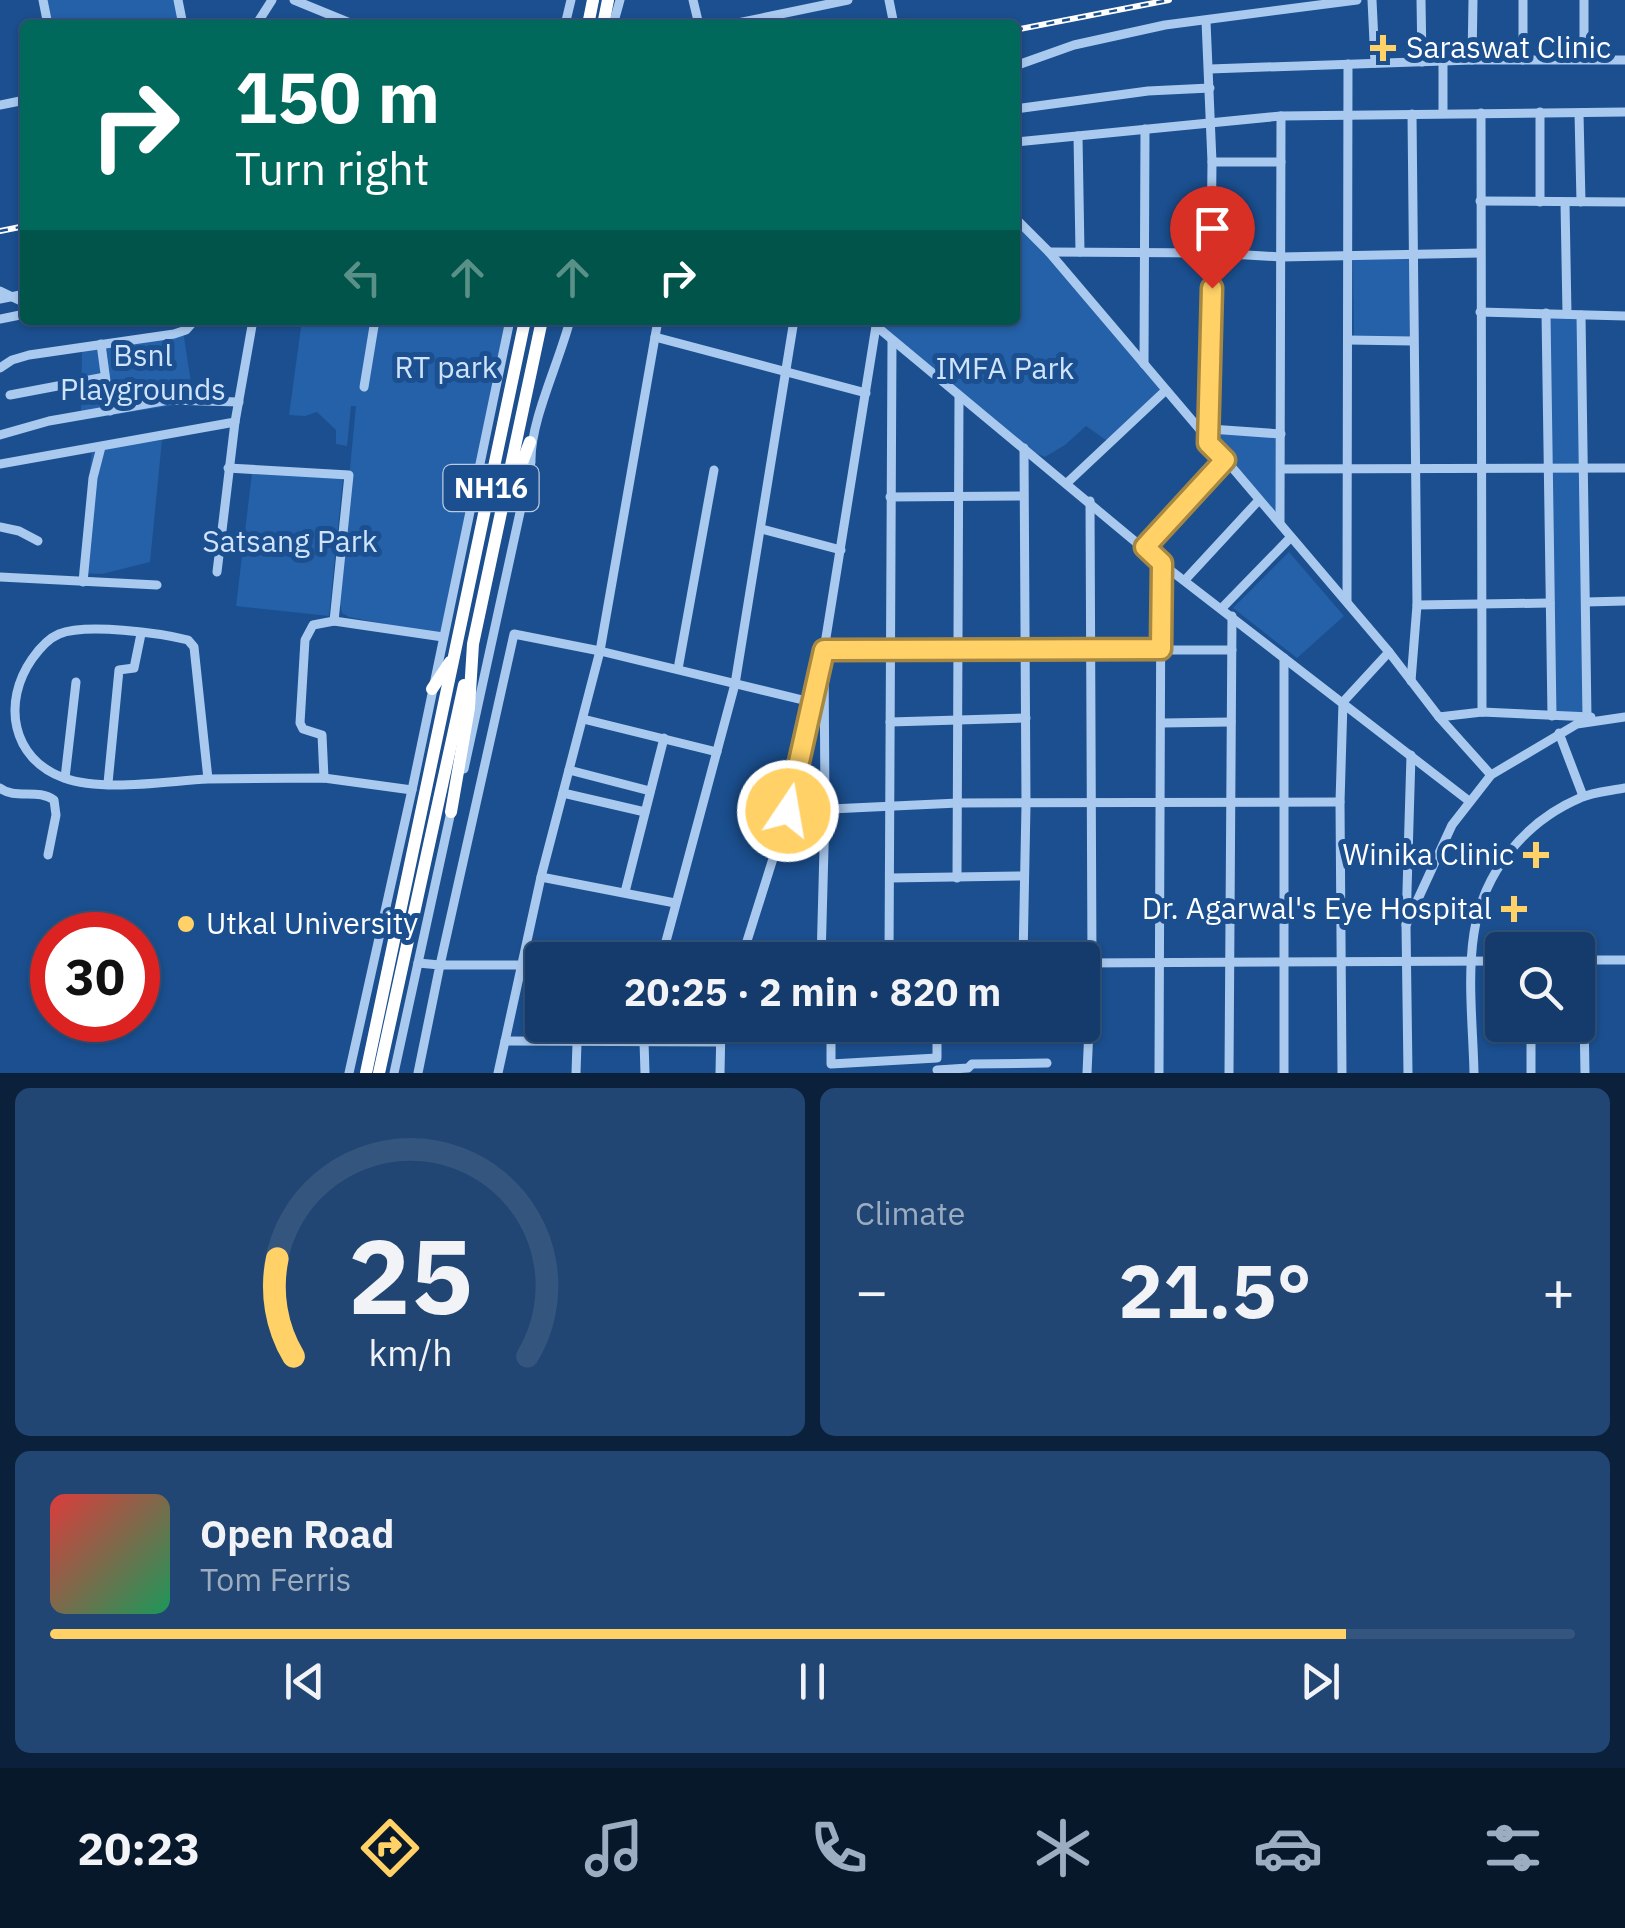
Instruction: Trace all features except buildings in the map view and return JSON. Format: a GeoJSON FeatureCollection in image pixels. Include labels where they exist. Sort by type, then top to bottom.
{"type":"FeatureCollection","features":[{"type":"Feature","properties":{"kind":"highway","name":"NH16"},"geometry":{"type":"LineString","coordinates":[[366,1073],[439,693],[454,656],[524,325]]}},
{"type":"Feature","properties":{"kind":"highway","name":"NH16"},"geometry":{"type":"LineString","coordinates":[[380,1073],[541,325]]}},
{"type":"Feature","properties":{"kind":"highway"},"geometry":{"type":"LineString","coordinates":[[502,515],[530,442]]}},
{"type":"Feature","properties":{"kind":"highway"},"geometry":{"type":"LineString","coordinates":[[451,812],[470,708],[473,644]]}},
{"type":"Feature","properties":{"kind":"street"},"geometry":{"type":"LineString","coordinates":[[294,0],[343,20]]}},
{"type":"Feature","properties":{"kind":"street"},"geometry":{"type":"LineString","coordinates":[[752,20],[848,0]]}},
{"type":"Feature","properties":{"kind":"street"},"geometry":{"type":"LineString","coordinates":[[1020,64],[1074,45],[1165,25],[1357,0]]}},
{"type":"Feature","properties":{"kind":"street"},"geometry":{"type":"LineString","coordinates":[[1372,0],[1375,63]]}},
{"type":"Feature","properties":{"kind":"street"},"geometry":{"type":"LineString","coordinates":[[1421,0],[1422,62]]}},
{"type":"Feature","properties":{"kind":"street"},"geometry":{"type":"LineString","coordinates":[[1472,60],[1473,0]]}},
{"type":"Feature","properties":{"kind":"street"},"geometry":{"type":"LineString","coordinates":[[1523,0],[1523,60]]}},
{"type":"Feature","properties":{"kind":"street"},"geometry":{"type":"LineString","coordinates":[[1584,0],[1584,58]]}},
{"type":"Feature","properties":{"kind":"street"},"geometry":{"type":"LineString","coordinates":[[1206,21],[1213,252],[1208,443]]}},
{"type":"Feature","properties":{"kind":"street"},"geometry":{"type":"LineString","coordinates":[[1210,69],[1472,60],[1625,60]]}},
{"type":"Feature","properties":{"kind":"street"},"geometry":{"type":"LineString","coordinates":[[1443,62],[1443,113]]}},
{"type":"Feature","properties":{"kind":"street"},"geometry":{"type":"LineString","coordinates":[[1347,603],[1348,64]]}},
{"type":"Feature","properties":{"kind":"street"},"geometry":{"type":"LineString","coordinates":[[1020,109],[1148,91],[1210,88]]}},
{"type":"Feature","properties":{"kind":"street"},"geometry":{"type":"LineString","coordinates":[[1540,112],[1540,202]]}},
{"type":"Feature","properties":{"kind":"street"},"geometry":{"type":"LineString","coordinates":[[1020,142],[1282,116],[1625,112]]}},
{"type":"Feature","properties":{"kind":"street"},"geometry":{"type":"LineString","coordinates":[[1480,113],[1482,712]]}},
{"type":"Feature","properties":{"kind":"street"},"geometry":{"type":"LineString","coordinates":[[1580,113],[1582,202]]}},
{"type":"Feature","properties":{"kind":"street"},"geometry":{"type":"LineString","coordinates":[[1411,682],[1416,605],[1412,114]]}},
{"type":"Feature","properties":{"kind":"street"},"geometry":{"type":"LineString","coordinates":[[1280,524],[1282,116]]}},
{"type":"Feature","properties":{"kind":"street"},"geometry":{"type":"LineString","coordinates":[[1144,364],[1146,129]]}},
{"type":"Feature","properties":{"kind":"street"},"geometry":{"type":"LineString","coordinates":[[1078,136],[1080,252]]}},
{"type":"Feature","properties":{"kind":"street"},"geometry":{"type":"LineString","coordinates":[[1212,162],[1281,162]]}},
{"type":"Feature","properties":{"kind":"street"},"geometry":{"type":"LineString","coordinates":[[1480,201],[1625,202]]}},
{"type":"Feature","properties":{"kind":"street"},"geometry":{"type":"LineString","coordinates":[[1566,202],[1567,314]]}},
{"type":"Feature","properties":{"kind":"street"},"geometry":{"type":"LineString","coordinates":[[1020,223],[1049,252],[1491,775]]}},
{"type":"Feature","properties":{"kind":"street"},"geometry":{"type":"LineString","coordinates":[[1049,252],[1213,252],[1281,257],[1480,253]]}},
{"type":"Feature","properties":{"kind":"street"},"geometry":{"type":"LineString","coordinates":[[1480,312],[1625,316]]}},
{"type":"Feature","properties":{"kind":"street"},"geometry":{"type":"LineString","coordinates":[[1546,313],[1552,716]]}},
{"type":"Feature","properties":{"kind":"street"},"geometry":{"type":"LineString","coordinates":[[1581,315],[1587,717]]}},
{"type":"Feature","properties":{"kind":"street"},"geometry":{"type":"LineString","coordinates":[[0,368],[29,356],[174,334],[191,325]]}},
{"type":"Feature","properties":{"kind":"street"},"geometry":{"type":"LineString","coordinates":[[217,572],[228,468],[251,325]]}},
{"type":"Feature","properties":{"kind":"street"},"geometry":{"type":"LineString","coordinates":[[364,387],[374,325]]}},
{"type":"Feature","properties":{"kind":"street"},"geometry":{"type":"LineString","coordinates":[[348,1073],[412,790],[439,693],[443,636],[509,325]]}},
{"type":"Feature","properties":{"kind":"street"},"geometry":{"type":"LineString","coordinates":[[394,1073],[451,812],[470,746],[530,462],[530,442],[569,325]]}},
{"type":"Feature","properties":{"kind":"street"},"geometry":{"type":"LineString","coordinates":[[498,1073],[541,877],[600,651],[657,325]]}},
{"type":"Feature","properties":{"kind":"street"},"geometry":{"type":"LineString","coordinates":[[665,942],[735,684],[793,325]]}},
{"type":"Feature","properties":{"kind":"street"},"geometry":{"type":"LineString","coordinates":[[748,942],[788,811],[824,650],[876,325]]}},
{"type":"Feature","properties":{"kind":"street"},"geometry":{"type":"LineString","coordinates":[[878,325],[892,341],[1162,563],[1469,801]]}},
{"type":"Feature","properties":{"kind":"street"},"geometry":{"type":"LineString","coordinates":[[655,336],[866,393]]}},
{"type":"Feature","properties":{"kind":"street"},"geometry":{"type":"LineString","coordinates":[[1348,340],[1412,340]]}},
{"type":"Feature","properties":{"kind":"street"},"geometry":{"type":"LineString","coordinates":[[888,942],[892,341]]}},
{"type":"Feature","properties":{"kind":"street"},"geometry":{"type":"LineString","coordinates":[[101,344],[110,411]]}},
{"type":"Feature","properties":{"kind":"street"},"geometry":{"type":"LineString","coordinates":[[10,395],[105,378]]}},
{"type":"Feature","properties":{"kind":"street"},"geometry":{"type":"LineString","coordinates":[[1068,482],[1166,390]]}},
{"type":"Feature","properties":{"kind":"street"},"geometry":{"type":"LineString","coordinates":[[958,878],[959,396]]}},
{"type":"Feature","properties":{"kind":"street"},"geometry":{"type":"LineString","coordinates":[[0,435],[49,421],[182,399],[239,402]]}},
{"type":"Feature","properties":{"kind":"street"},"geometry":{"type":"LineString","coordinates":[[0,464],[236,422]]}},
{"type":"Feature","properties":{"kind":"street"},"geometry":{"type":"LineString","coordinates":[[1210,428],[1281,434]]}},
{"type":"Feature","properties":{"kind":"street"},"geometry":{"type":"LineString","coordinates":[[83,582],[93,478],[101,447]]}},
{"type":"Feature","properties":{"kind":"street"},"geometry":{"type":"LineString","coordinates":[[1023,942],[1024,448]]}},
{"type":"Feature","properties":{"kind":"street"},"geometry":{"type":"LineString","coordinates":[[1145,547],[1225,460]]}},
{"type":"Feature","properties":{"kind":"street"},"geometry":{"type":"LineString","coordinates":[[228,468],[348,475],[334,620]]}},
{"type":"Feature","properties":{"kind":"street"},"geometry":{"type":"LineString","coordinates":[[1281,470],[1625,468]]}},
{"type":"Feature","properties":{"kind":"street"},"geometry":{"type":"LineString","coordinates":[[678,669],[714,470]]}},
{"type":"Feature","properties":{"kind":"street"},"geometry":{"type":"LineString","coordinates":[[890,498],[1023,496]]}},
{"type":"Feature","properties":{"kind":"street"},"geometry":{"type":"LineString","coordinates":[[1186,580],[1259,500]]}},
{"type":"Feature","properties":{"kind":"street"},"geometry":{"type":"LineString","coordinates":[[1088,942],[1093,804],[1090,501]]}},
{"type":"Feature","properties":{"kind":"street"},"geometry":{"type":"LineString","coordinates":[[0,527],[38,541]]}},
{"type":"Feature","properties":{"kind":"street"},"geometry":{"type":"LineString","coordinates":[[762,530],[840,550]]}},
{"type":"Feature","properties":{"kind":"street"},"geometry":{"type":"LineString","coordinates":[[1222,608],[1292,538]]}},
{"type":"Feature","properties":{"kind":"street"},"geometry":{"type":"LineString","coordinates":[[1159,1073],[1162,563]]}},
{"type":"Feature","properties":{"kind":"street"},"geometry":{"type":"LineString","coordinates":[[0,577],[157,586]]}},
{"type":"Feature","properties":{"kind":"street"},"geometry":{"type":"LineString","coordinates":[[1586,602],[1625,601]]}},
{"type":"Feature","properties":{"kind":"street"},"geometry":{"type":"LineString","coordinates":[[1416,605],[1550,602]]}},
{"type":"Feature","properties":{"kind":"street"},"geometry":{"type":"LineString","coordinates":[[1228,1073],[1232,616]]}},
{"type":"Feature","properties":{"kind":"street"},"geometry":{"type":"LineString","coordinates":[[324,778],[322,735],[300,723],[308,632],[320,622],[334,620],[443,636]]}},
{"type":"Feature","properties":{"kind":"street"},"geometry":{"type":"LineString","coordinates":[[494,629],[810,702]]}},
{"type":"Feature","properties":{"kind":"street"},"geometry":{"type":"LineString","coordinates":[[208,780],[193,644],[180,638],[140,634],[66,632],[47,641],[23,673],[14,703],[15,729],[32,756],[66,778],[108,783],[324,778],[412,790]]}},
{"type":"Feature","properties":{"kind":"street"},"geometry":{"type":"LineString","coordinates":[[108,783],[119,670],[134,668],[140,634]]}},
{"type":"Feature","properties":{"kind":"street"},"geometry":{"type":"LineString","coordinates":[[418,1073],[514,634]]}},
{"type":"Feature","properties":{"kind":"street"},"geometry":{"type":"LineString","coordinates":[[824,650],[1232,650]]}},
{"type":"Feature","properties":{"kind":"street"},"geometry":{"type":"LineString","coordinates":[[821,942],[824,650]]}},
{"type":"Feature","properties":{"kind":"street"},"geometry":{"type":"LineString","coordinates":[[1342,1073],[1343,702],[1389,652]]}},
{"type":"Feature","properties":{"kind":"street"},"geometry":{"type":"LineString","coordinates":[[1284,658],[1284,1073]]}},
{"type":"Feature","properties":{"kind":"street"},"geometry":{"type":"LineString","coordinates":[[66,778],[76,682]]}},
{"type":"Feature","properties":{"kind":"street"},"geometry":{"type":"LineString","coordinates":[[1439,717],[1482,712],[1622,717]]}},
{"type":"Feature","properties":{"kind":"street"},"geometry":{"type":"LineString","coordinates":[[1406,925],[1438,850],[1491,775],[1578,724],[1622,717]]}},
{"type":"Feature","properties":{"kind":"street"},"geometry":{"type":"LineString","coordinates":[[583,718],[716,752]]}},
{"type":"Feature","properties":{"kind":"street"},"geometry":{"type":"LineString","coordinates":[[890,722],[1026,718]]}},
{"type":"Feature","properties":{"kind":"street"},"geometry":{"type":"LineString","coordinates":[[1162,723],[1231,722]]}},
{"type":"Feature","properties":{"kind":"street"},"geometry":{"type":"LineString","coordinates":[[1559,734],[1584,796]]}},
{"type":"Feature","properties":{"kind":"street"},"geometry":{"type":"LineString","coordinates":[[625,892],[664,738]]}},
{"type":"Feature","properties":{"kind":"street"},"geometry":{"type":"LineString","coordinates":[[1408,1073],[1406,925],[1411,755]]}},
{"type":"Feature","properties":{"kind":"street"},"geometry":{"type":"LineString","coordinates":[[570,770],[650,790]]}},
{"type":"Feature","properties":{"kind":"street"},"geometry":{"type":"LineString","coordinates":[[0,788],[7,794],[42,794],[54,800],[56,810],[48,855]]}},
{"type":"Feature","properties":{"kind":"street"},"geometry":{"type":"LineString","coordinates":[[1474,1073],[1472,961],[1480,908],[1496,867],[1526,832],[1558,808],[1584,796],[1625,788]]}},
{"type":"Feature","properties":{"kind":"street"},"geometry":{"type":"LineString","coordinates":[[563,794],[645,812]]}},
{"type":"Feature","properties":{"kind":"street"},"geometry":{"type":"LineString","coordinates":[[788,811],[958,803],[1340,802]]}},
{"type":"Feature","properties":{"kind":"street"},"geometry":{"type":"LineString","coordinates":[[890,878],[1024,876]]}},
{"type":"Feature","properties":{"kind":"street"},"geometry":{"type":"LineString","coordinates":[[541,877],[675,902]]}},
{"type":"Feature","properties":{"kind":"street"},"geometry":{"type":"LineString","coordinates":[[1595,960],[1625,960]]}},
{"type":"Feature","properties":{"kind":"street"},"geometry":{"type":"LineString","coordinates":[[1100,962],[1485,961]]}},
{"type":"Feature","properties":{"kind":"street"},"geometry":{"type":"LineString","coordinates":[[418,963],[525,966]]}},
{"type":"Feature","properties":{"kind":"street"},"geometry":{"type":"LineString","coordinates":[[505,1042],[610,1042]]}},
{"type":"Feature","properties":{"kind":"street"},"geometry":{"type":"LineString","coordinates":[[644,1042],[645,1073]]}},
{"type":"Feature","properties":{"kind":"street"},"geometry":{"type":"LineString","coordinates":[[720,1073],[721,1042]]}},
{"type":"Feature","properties":{"kind":"street"},"geometry":{"type":"LineString","coordinates":[[830,1042],[831,1064],[937,1058]]}},
{"type":"Feature","properties":{"kind":"street"},"geometry":{"type":"LineString","coordinates":[[937,1042],[937,1072],[968,1068],[972,1064],[1046,1064]]}},
{"type":"Feature","properties":{"kind":"street"},"geometry":{"type":"LineString","coordinates":[[1087,1042],[1087,1073]]}},
{"type":"Feature","properties":{"kind":"street"},"geometry":{"type":"LineString","coordinates":[[1531,1042],[1531,1073]]}},
{"type":"Feature","properties":{"kind":"street"},"geometry":{"type":"LineString","coordinates":[[1584,1042],[1585,1073]]}},
{"type":"Feature","properties":{"kind":"street"},"geometry":{"type":"LineString","coordinates":[[576,1073],[577,1043]]}},
{"type":"Feature","properties":{"kind":"green space"},"geometry":{"type":"Polygon","coordinates":[[[43,0],[177,0],[181,20],[47,20],[43,0]]]}},
{"type":"Feature","properties":{"kind":"green space","name":"IMFA Park"},"geometry":{"type":"Polygon","coordinates":[[[1020,224],[1166,390],[1110,443],[1086,426],[1045,457],[1024,448],[876,326],[1020,325],[1020,224]]]}},
{"type":"Feature","properties":{"kind":"green space"},"geometry":{"type":"Polygon","coordinates":[[[1353,259],[1409,259],[1409,340],[1354,339],[1353,259]]]}},
{"type":"Feature","properties":{"kind":"green space"},"geometry":{"type":"Polygon","coordinates":[[[1546,313],[1581,315],[1590,717],[1552,716],[1546,313]]]}},
{"type":"Feature","properties":{"kind":"green space","name":"RT park"},"geometry":{"type":"Polygon","coordinates":[[[301,325],[506,325],[442,635],[342,613],[338,592],[356,406],[351,406],[347,446],[336,444],[336,430],[317,412],[289,415],[301,325]]]}},
{"type":"Feature","properties":{"kind":"green space","name":"Bsnl Playgrounds"},"geometry":{"type":"Polygon","coordinates":[[[183,331],[194,402],[81,420],[82,347],[183,331]]]}},
{"type":"Feature","properties":{"kind":"green space"},"geometry":{"type":"Polygon","coordinates":[[[1210,429],[1281,434],[1280,524],[1209,443],[1210,429]]]}},
{"type":"Feature","properties":{"kind":"green space"},"geometry":{"type":"Polygon","coordinates":[[[162,440],[150,562],[102,574],[79,573],[92,450],[162,440]]]}},
{"type":"Feature","properties":{"kind":"green space","name":"Satsang Park"},"geometry":{"type":"Polygon","coordinates":[[[252,473],[343,478],[329,616],[236,606],[252,473]]]}},
{"type":"Feature","properties":{"kind":"green space"},"geometry":{"type":"Polygon","coordinates":[[[1289,552],[1344,616],[1297,658],[1233,608],[1289,552]]]}},
{"type":"Feature","properties":{"kind":"railway"},"geometry":{"type":"LineString","coordinates":[[1020,29],[1169,0]]}},
{"type":"Feature","properties":{"kind":"railway"},"geometry":{"type":"LineString","coordinates":[[0,231],[20,227]]}},
{"type":"Feature","properties":{"kind":"place","name":"Saraswat Clinic"},"geometry":{"type":"Point","coordinates":[1383,48]}},
{"type":"Feature","properties":{"kind":"place","name":"Winika Clinic"},"geometry":{"type":"Point","coordinates":[1536,855]}},
{"type":"Feature","properties":{"kind":"place","name":"Dr. Agarwal's Eye Hospital"},"geometry":{"type":"Point","coordinates":[1514,909]}},
{"type":"Feature","properties":{"kind":"place","name":"Utkal University"},"geometry":{"type":"Point","coordinates":[186,924]}},
{"type":"Feature","properties":{"kind":"route"},"geometry":{"type":"LineString","coordinates":[[788,811],[824,650],[1161,649],[1162,563],[1145,547],[1225,460],[1208,443],[1212,288]]}}]}
